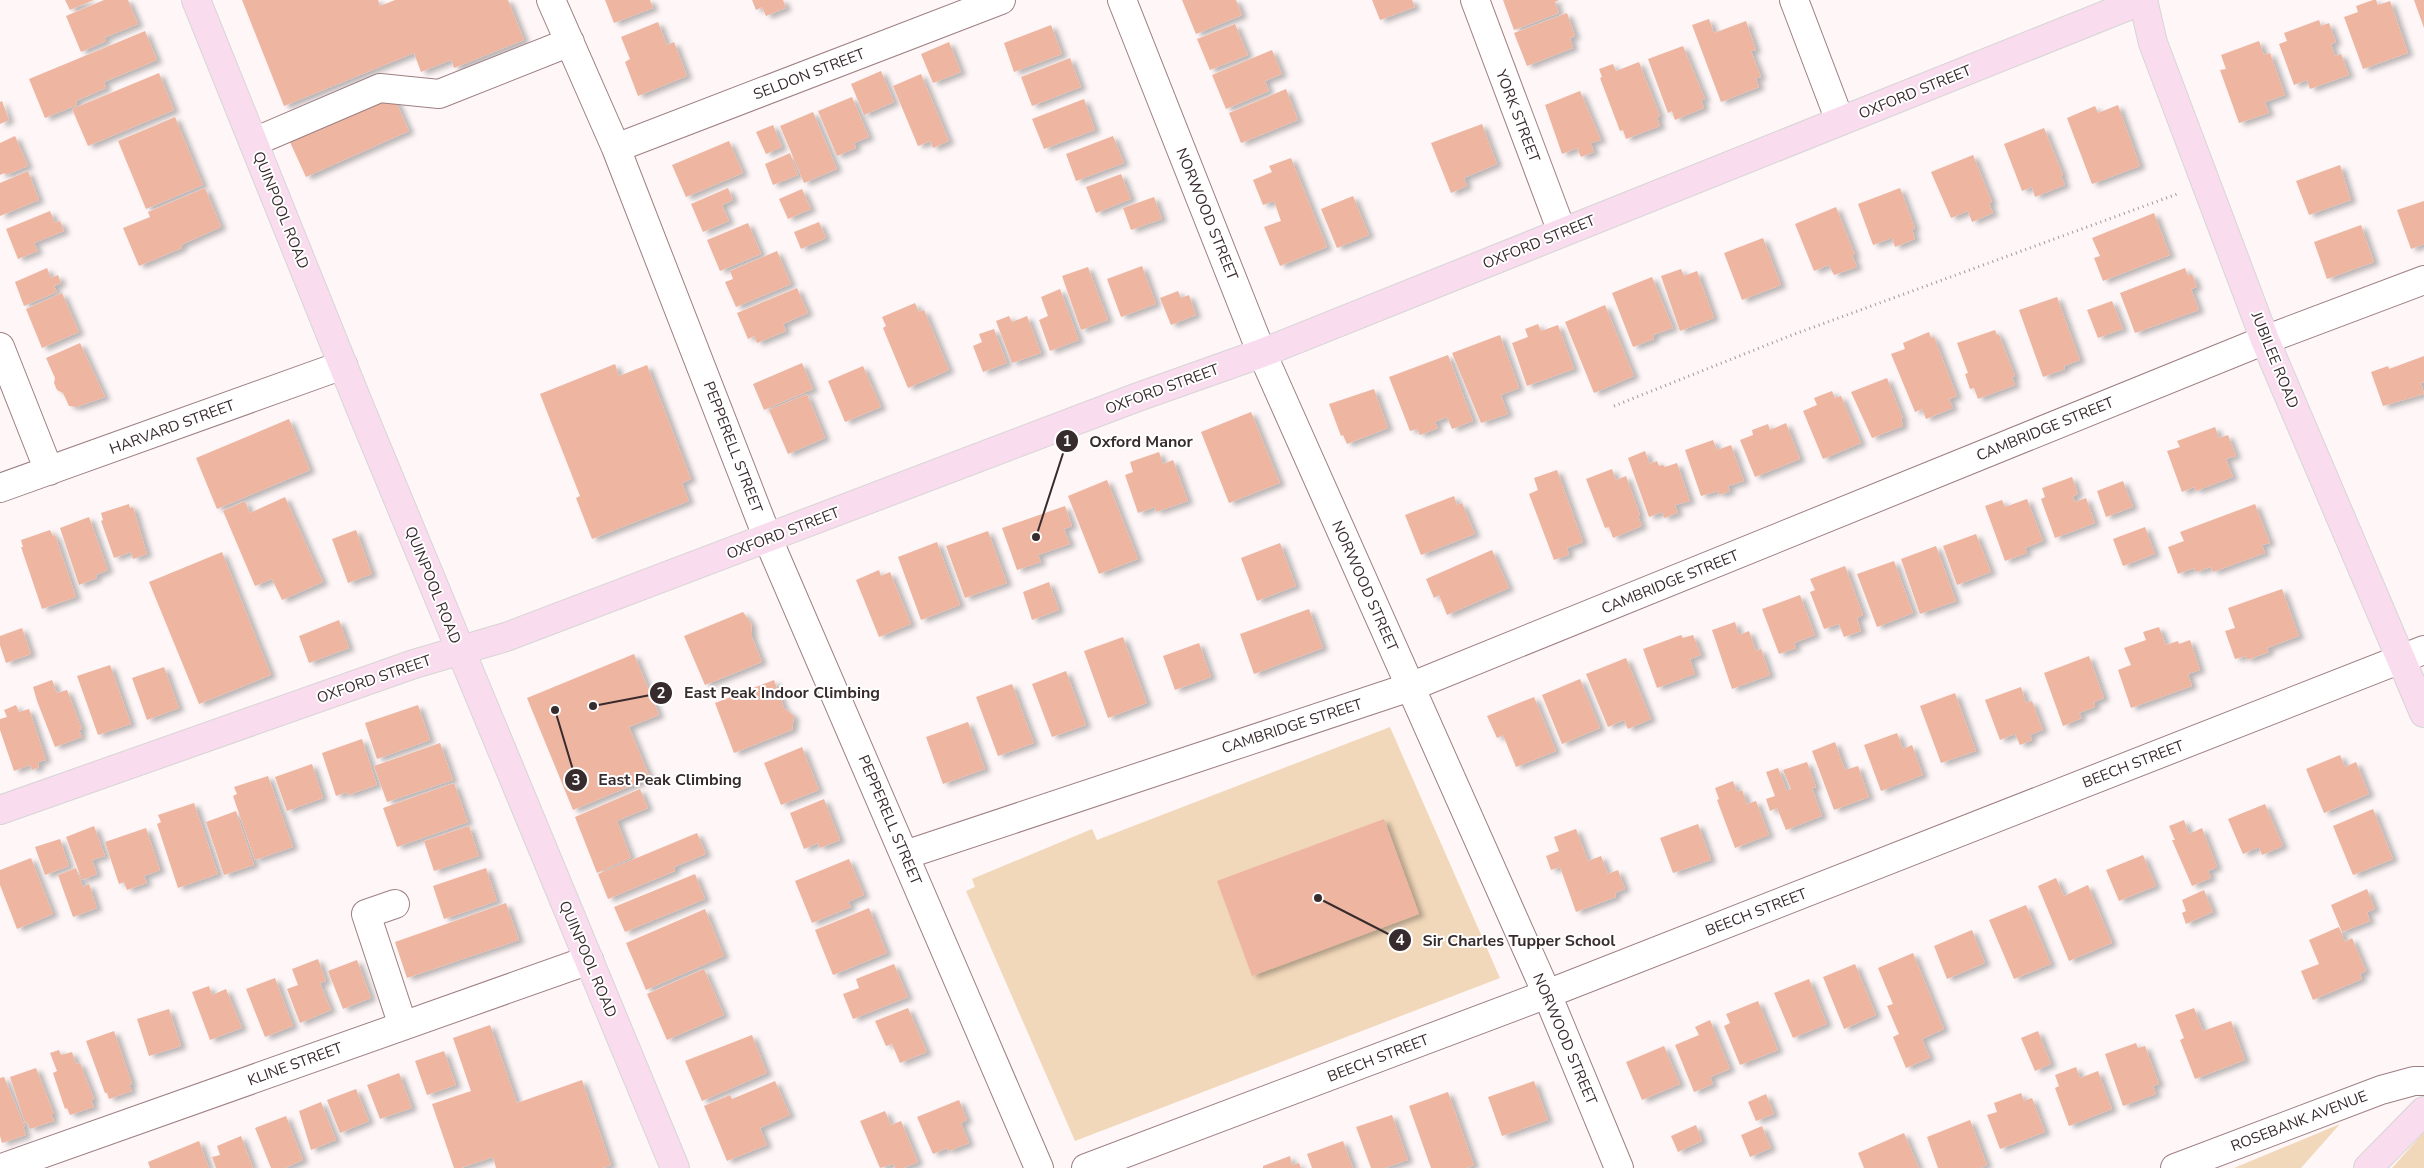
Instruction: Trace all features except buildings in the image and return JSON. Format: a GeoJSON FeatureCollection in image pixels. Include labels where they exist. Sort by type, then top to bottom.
{"type":"FeatureCollection","features":[{"type":"Feature","properties":{"kind":"main road","name":"QUINPOOL ROAD"},"geometry":{"type":"LineString","coordinates":[[196,0],[460,651],[675,1168]]}},
{"type":"Feature","properties":{"kind":"main road","name":"OXFORD STREET"},"geometry":{"type":"LineString","coordinates":[[0,810],[414,664],[506,637],[768,539],[1138,397],[1262,352],[2143,0]]}},
{"type":"Feature","properties":{"kind":"main road","name":"JUBILEE ROAD"},"geometry":{"type":"LineString","coordinates":[[2143,0],[2153,43],[2265,340],[2413,654],[2424,713]]}},
{"type":"Feature","properties":{"kind":"main road"},"geometry":{"type":"LineString","coordinates":[[2368,1168],[2424,1111]]}},
{"type":"Feature","properties":{"kind":"street","name":"PEPPERELL STREET"},"geometry":{"type":"LineString","coordinates":[[551,0],[616,148],[768,539],[1038,1168]]}},
{"type":"Feature","properties":{"kind":"street","name":"SELDON STREET"},"geometry":{"type":"LineString","coordinates":[[616,148],[1001,0]]}},
{"type":"Feature","properties":{"kind":"street","name":"NORWOOD STREET"},"geometry":{"type":"LineString","coordinates":[[1122,0],[1262,352],[1547,994],[1619,1168]]}},
{"type":"Feature","properties":{"kind":"street","name":"YORK STREET"},"geometry":{"type":"LineString","coordinates":[[1474,0],[1562,232]]}},
{"type":"Feature","properties":{"kind":"street"},"geometry":{"type":"LineString","coordinates":[[1794,0],[1840,122]]}},
{"type":"Feature","properties":{"kind":"street"},"geometry":{"type":"LineString","coordinates":[[254,142],[380,88],[439,94],[570,42]]}},
{"type":"Feature","properties":{"kind":"street","name":"CAMBRIDGE STREET"},"geometry":{"type":"LineString","coordinates":[[905,855],[1410,687],[2265,340],[2424,280]]}},
{"type":"Feature","properties":{"kind":"street"},"geometry":{"type":"LineString","coordinates":[[0,347],[48,471]]}},
{"type":"Feature","properties":{"kind":"street","name":"HARVARD STREET"},"geometry":{"type":"LineString","coordinates":[[0,488],[343,365]]}},
{"type":"Feature","properties":{"kind":"street","name":"BEECH STREET"},"geometry":{"type":"LineString","coordinates":[[1086,1168],[1547,994],[2413,654]]}},
{"type":"Feature","properties":{"kind":"street"},"geometry":{"type":"LineString","coordinates":[[395,904],[366,914],[403,1026]]}},
{"type":"Feature","properties":{"kind":"street","name":"KLINE STREET"},"geometry":{"type":"LineString","coordinates":[[2,1168],[589,960]]}},
{"type":"Feature","properties":{"kind":"street","name":"ROSEBANK AVENUE"},"geometry":{"type":"LineString","coordinates":[[2175,1168],[2373,1093],[2414,1081],[2424,1081]]}},
{"type":"Feature","properties":{"kind":"path"},"geometry":{"type":"LineString","coordinates":[[1614,406],[1801,332],[2207,183]]}},
{"type":"Feature","properties":{"kind":"shaded area"},"geometry":{"type":"Polygon","coordinates":[[[1390,727],[1500,978],[1075,1141],[966,891],[975,887],[972,879],[1092,829],[1097,840],[1390,727]]]}},
{"type":"Feature","properties":{"kind":"shaded area"},"geometry":{"type":"Polygon","coordinates":[[[2340,1124],[2301,1168],[2234,1168],[2340,1124]]]}},
{"type":"Feature","properties":{"kind":"shaded area"},"geometry":{"type":"Polygon","coordinates":[[[2424,1132],[2424,1168],[2392,1168],[2424,1132]]]}},
{"type":"Feature","properties":{"kind":"place","name":"Oxford Manor"},"geometry":{"type":"Point","coordinates":[1036,537]}},
{"type":"Feature","properties":{"kind":"place","name":"East Peak Indoor Climbing"},"geometry":{"type":"Point","coordinates":[593,706]}},
{"type":"Feature","properties":{"kind":"place","name":"East Peak Climbing"},"geometry":{"type":"Point","coordinates":[555,710]}},
{"type":"Feature","properties":{"kind":"place","name":"Sir Charles Tupper School"},"geometry":{"type":"Point","coordinates":[1318,898]}}]}
